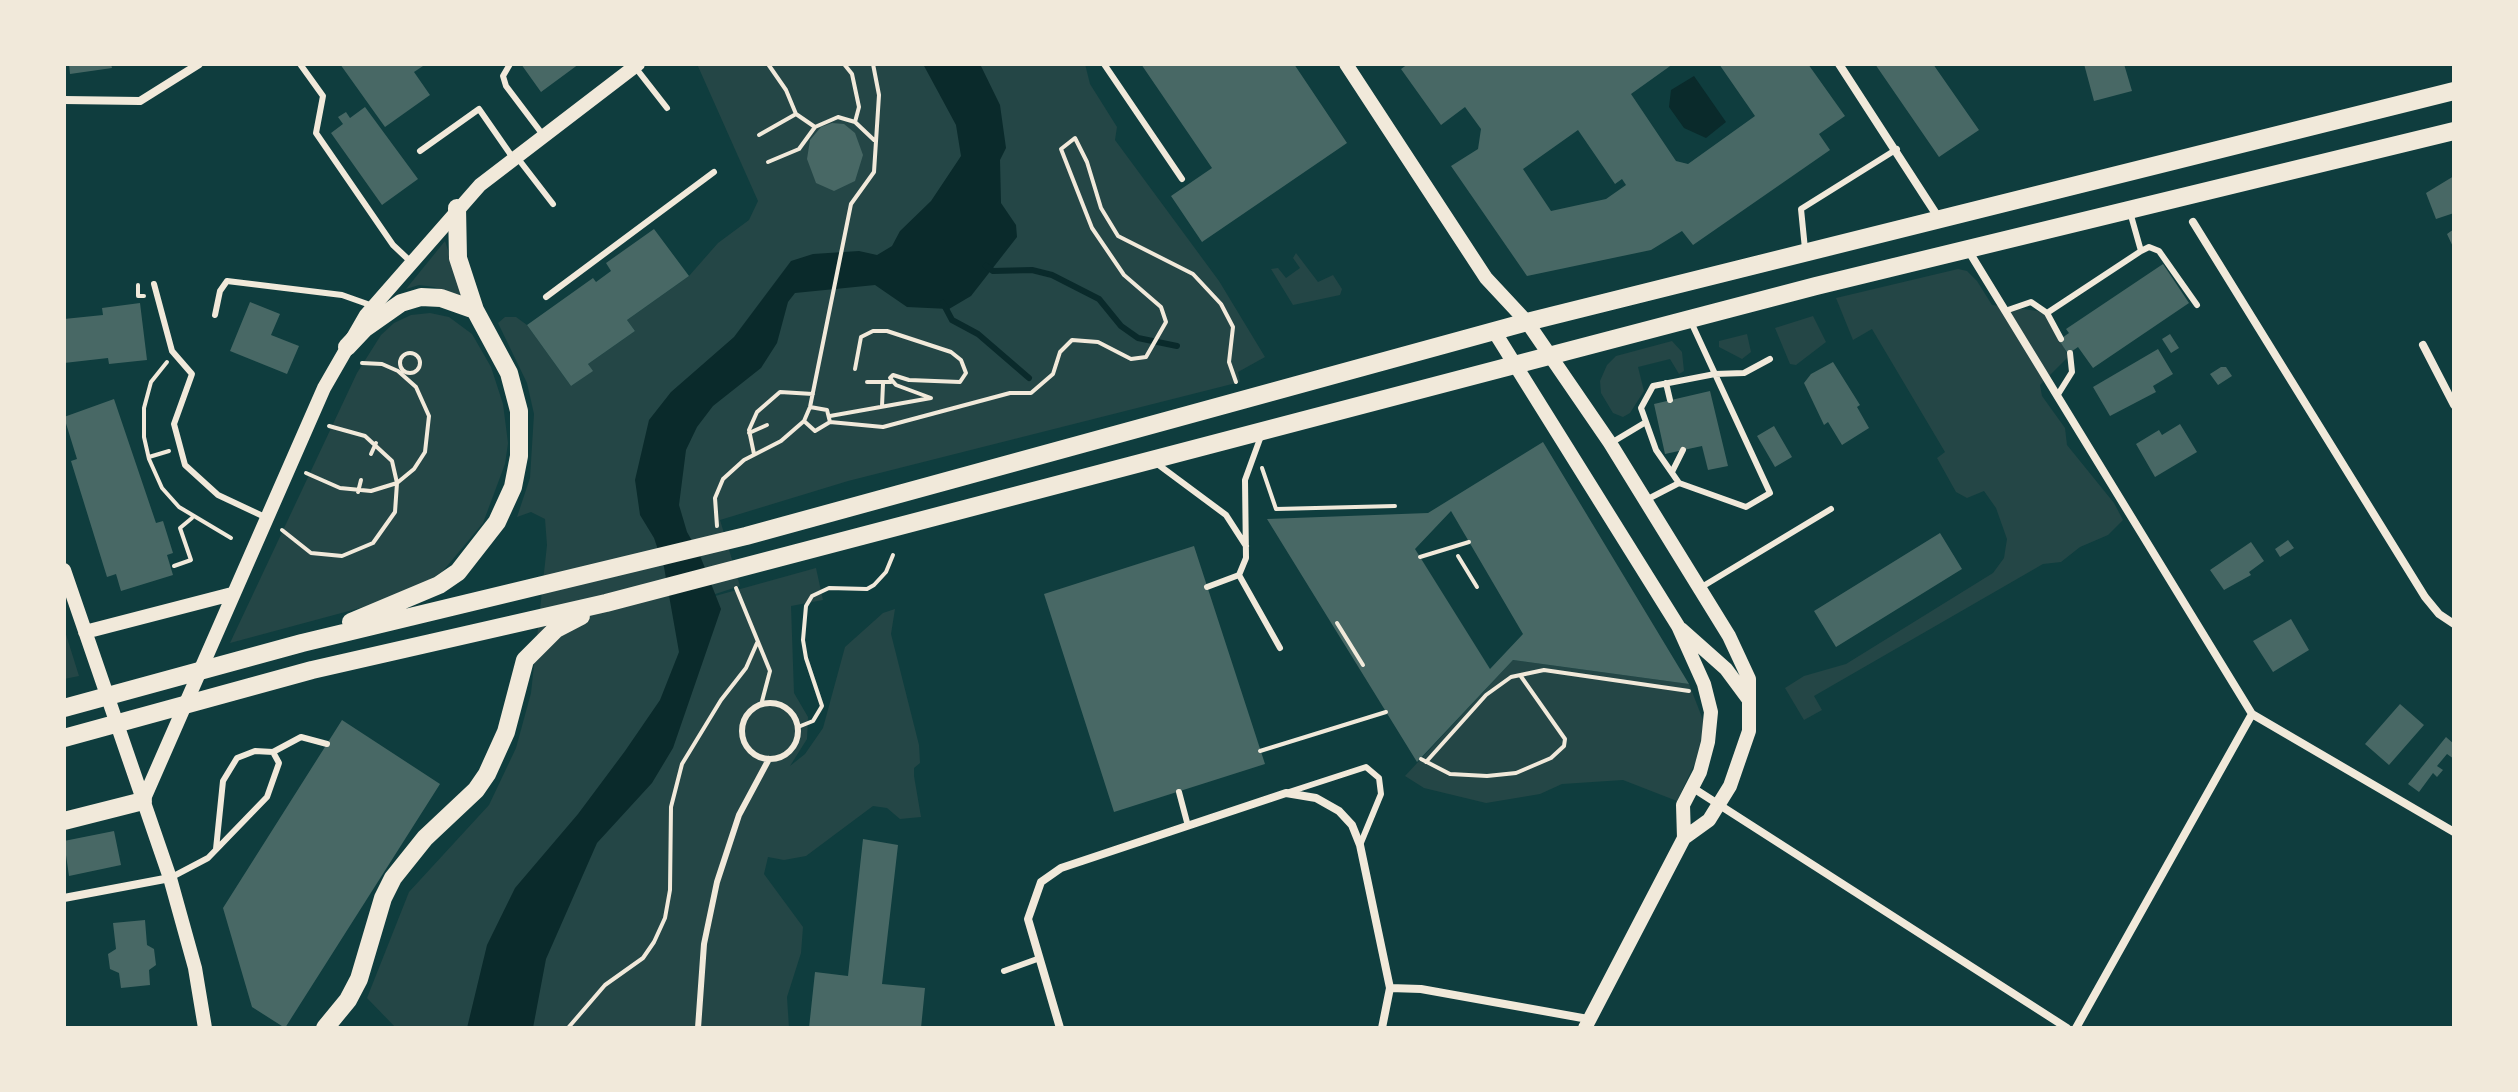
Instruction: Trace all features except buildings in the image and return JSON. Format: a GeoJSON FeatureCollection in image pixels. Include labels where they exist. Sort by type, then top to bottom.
{"type":"FeatureCollection","features":[{"type":"Feature","properties":{"kind":"main road"},"geometry":{"type":"LineString","coordinates":[[64,708],[302,643],[746,536],[1527,322],[2454,91]]}},
{"type":"Feature","properties":{"kind":"main road"},"geometry":{"type":"LineString","coordinates":[[64,738],[312,670],[606,603],[752,562],[1968,250],[2454,131]]}},
{"type":"Feature","properties":{"kind":"main road"},"geometry":{"type":"LineString","coordinates":[[302,643],[439,585],[477,552],[497,522],[513,487],[519,411],[509,373],[475,310],[458,258],[457,208]]}},
{"type":"Feature","properties":{"kind":"main road"},"geometry":{"type":"LineString","coordinates":[[347,347],[364,329],[401,303],[421,297],[441,298],[475,310]]}},
{"type":"Feature","properties":{"kind":"main road"},"geometry":{"type":"LineString","coordinates":[[325,1028],[348,1000],[359,979],[383,898],[393,878],[425,838],[476,790],[487,774],[506,732],[525,660],[556,629],[606,603]]}},
{"type":"Feature","properties":{"kind":"main road"},"geometry":{"type":"LineString","coordinates":[[64,821],[141,794]]}},
{"type":"Feature","properties":{"kind":"street"},"geometry":{"type":"LineString","coordinates":[[64,100],[140,101],[199,64]]}},
{"type":"Feature","properties":{"kind":"street"},"geometry":{"type":"LineString","coordinates":[[1839,64],[1897,149],[1940,221]]}},
{"type":"Feature","properties":{"kind":"street"},"geometry":{"type":"LineString","coordinates":[[141,794],[166,752],[324,388],[373,306],[457,208],[514,156],[635,65]]}},
{"type":"Feature","properties":{"kind":"street"},"geometry":{"type":"LineString","coordinates":[[1352,66],[1486,278],[1527,322],[1646,500],[1700,588],[1749,679],[1750,702],[1749,731],[1740,761],[1709,820],[1684,838],[1587,1024],[1421,989],[1390,988]]}},
{"type":"Feature","properties":{"kind":"street"},"geometry":{"type":"LineString","coordinates":[[2193,222],[2425,597],[2439,614],[2454,624]]}},
{"type":"Feature","properties":{"kind":"street"},"geometry":{"type":"LineString","coordinates":[[1968,250],[2252,714],[2454,832]]}},
{"type":"Feature","properties":{"kind":"street"},"geometry":{"type":"LineString","coordinates":[[1494,331],[1678,626],[1704,684],[1711,712],[1708,742],[1693,788],[1683,805],[1684,838]]}},
{"type":"Feature","properties":{"kind":"street"},"geometry":{"type":"LineString","coordinates":[[2423,345],[2454,405]]}},
{"type":"Feature","properties":{"kind":"street"},"geometry":{"type":"LineString","coordinates":[[64,570],[170,878],[195,968],[205,1028]]}},
{"type":"Feature","properties":{"kind":"street"},"geometry":{"type":"LineString","coordinates":[[85,632],[232,594]]}},
{"type":"Feature","properties":{"kind":"street"},"geometry":{"type":"LineString","coordinates":[[1678,626],[1726,669],[1750,702]]}},
{"type":"Feature","properties":{"kind":"street"},"geometry":{"type":"LineString","coordinates":[[2076,1028],[2252,714]]}},
{"type":"Feature","properties":{"kind":"street"},"geometry":{"type":"LineString","coordinates":[[1693,788],[2067,1028]]}},
{"type":"Feature","properties":{"kind":"street"},"geometry":{"type":"LineString","coordinates":[[1060,1028],[1028,919],[1041,882],[1061,868],[1286,793],[1316,798],[1339,811],[1352,825],[1360,845],[1390,988],[1382,1028]]}},
{"type":"Feature","properties":{"kind":"street"},"geometry":{"type":"LineString","coordinates":[[64,898],[170,878]]}},
{"type":"Feature","properties":{"kind":"lane"},"geometry":{"type":"LineString","coordinates":[[300,64],[323,96],[316,133],[393,245],[410,261]]}},
{"type":"Feature","properties":{"kind":"lane"},"geometry":{"type":"LineString","coordinates":[[510,64],[503,76],[506,86],[543,135]]}},
{"type":"Feature","properties":{"kind":"lane"},"geometry":{"type":"LineString","coordinates":[[1104,64],[1182,179]]}},
{"type":"Feature","properties":{"kind":"lane"},"geometry":{"type":"LineString","coordinates":[[635,65],[667,108]]}},
{"type":"Feature","properties":{"kind":"lane"},"geometry":{"type":"LineString","coordinates":[[420,151],[479,109],[553,204]]}},
{"type":"Feature","properties":{"kind":"lane"},"geometry":{"type":"LineString","coordinates":[[1805,254],[1801,209],[1897,149]]}},
{"type":"Feature","properties":{"kind":"lane"},"geometry":{"type":"LineString","coordinates":[[546,297],[714,172]]}},
{"type":"Feature","properties":{"kind":"lane"},"geometry":{"type":"LineString","coordinates":[[2130,210],[2141,251]]}},
{"type":"Feature","properties":{"kind":"lane"},"geometry":{"type":"LineString","coordinates":[[2047,313],[2149,247],[2159,251],[2197,305]]}},
{"type":"Feature","properties":{"kind":"lane"},"geometry":{"type":"LineString","coordinates":[[215,315],[220,291],[227,281],[342,295],[373,306]]}},
{"type":"Feature","properties":{"kind":"lane"},"geometry":{"type":"LineString","coordinates":[[154,284],[172,351],[192,374],[174,424],[185,465],[218,495],[267,518]]}},
{"type":"Feature","properties":{"kind":"lane"},"geometry":{"type":"LineString","coordinates":[[2005,311],[2031,302],[2047,313],[2061,339]]}},
{"type":"Feature","properties":{"kind":"lane"},"geometry":{"type":"LineString","coordinates":[[1691,321],[1715,374],[1770,493],[1746,507],[1679,483],[1656,450],[1641,408],[1653,386],[1715,374],[1744,373],[1770,359]]}},
{"type":"Feature","properties":{"kind":"lane"},"geometry":{"type":"LineString","coordinates":[[2057,396],[2072,372],[2070,353]]}},
{"type":"Feature","properties":{"kind":"lane"},"geometry":{"type":"LineString","coordinates":[[1666,383],[1670,400]]}},
{"type":"Feature","properties":{"kind":"lane"},"geometry":{"type":"LineString","coordinates":[[1610,443],[1646,422]]}},
{"type":"Feature","properties":{"kind":"lane"},"geometry":{"type":"LineString","coordinates":[[1262,433],[1245,480],[1246,546],[1239,575],[1280,648]]}},
{"type":"Feature","properties":{"kind":"lane"},"geometry":{"type":"LineString","coordinates":[[1672,472],[1683,450]]}},
{"type":"Feature","properties":{"kind":"lane"},"geometry":{"type":"LineString","coordinates":[[1152,460],[1226,515],[1246,546]]}},
{"type":"Feature","properties":{"kind":"lane"},"geometry":{"type":"LineString","coordinates":[[1646,500],[1679,483]]}},
{"type":"Feature","properties":{"kind":"lane"},"geometry":{"type":"LineString","coordinates":[[1700,588],[1831,509]]}},
{"type":"Feature","properties":{"kind":"lane"},"geometry":{"type":"LineString","coordinates":[[1207,587],[1239,575]]}},
{"type":"Feature","properties":{"kind":"lane"},"geometry":{"type":"LineString","coordinates":[[761,705],[781,705],[795,718],[798,727],[794,746],[787,753],[769,759],[753,753],[743,739],[743,722],[761,705]]}},
{"type":"Feature","properties":{"kind":"lane"},"geometry":{"type":"LineString","coordinates":[[216,849],[223,781],[237,758],[255,751],[273,752],[301,737],[327,744]]}},
{"type":"Feature","properties":{"kind":"lane"},"geometry":{"type":"LineString","coordinates":[[170,878],[208,858],[267,797],[279,763],[273,752]]}},
{"type":"Feature","properties":{"kind":"lane"},"geometry":{"type":"LineString","coordinates":[[698,1028],[704,944],[717,882],[739,815],[769,759]]}},
{"type":"Feature","properties":{"kind":"lane"},"geometry":{"type":"LineString","coordinates":[[1286,793],[1366,767],[1379,778],[1381,794],[1360,845]]}},
{"type":"Feature","properties":{"kind":"lane"},"geometry":{"type":"LineString","coordinates":[[1179,792],[1188,826]]}},
{"type":"Feature","properties":{"kind":"lane"},"geometry":{"type":"LineString","coordinates":[[1004,971],[1040,958]]}},
{"type":"Feature","properties":{"kind":"path"},"geometry":{"type":"LineString","coordinates":[[768,64],[786,90],[796,114],[815,127]]}},
{"type":"Feature","properties":{"kind":"path"},"geometry":{"type":"LineString","coordinates":[[844,64],[852,74],[859,107],[855,122]]}},
{"type":"Feature","properties":{"kind":"path"},"geometry":{"type":"LineString","coordinates":[[813,394],[786,389],[757,412],[751,420],[749,433],[754,454],[781,441],[804,421],[810,407],[813,394],[827,325],[851,204],[874,172],[879,95],[873,64]]}},
{"type":"Feature","properties":{"kind":"path"},"geometry":{"type":"LineString","coordinates":[[759,135],[796,114]]}},
{"type":"Feature","properties":{"kind":"path"},"geometry":{"type":"LineString","coordinates":[[768,162],[799,149],[815,127],[838,117],[855,122],[874,140]]}},
{"type":"Feature","properties":{"kind":"path"},"geometry":{"type":"LineString","coordinates":[[810,407],[822,406],[830,419],[883,427],[909,423],[1001,395],[1031,393],[1053,374],[1060,352],[1072,340],[1098,342],[1138,360],[1146,357],[1161,336],[1166,322],[1161,307],[1124,275],[1092,228],[1061,149],[1075,138],[1087,162],[1101,208],[1118,236],[1193,274],[1221,304],[1233,327],[1229,362],[1236,382]]}},
{"type":"Feature","properties":{"kind":"path"},"geometry":{"type":"LineString","coordinates":[[138,285],[138,293]]}},
{"type":"Feature","properties":{"kind":"path"},"geometry":{"type":"LineString","coordinates":[[855,369],[861,337],[873,331],[887,331],[951,352],[966,367],[964,380],[960,382],[909,380],[893,375],[891,382]]}},
{"type":"Feature","properties":{"kind":"path"},"geometry":{"type":"LineString","coordinates":[[306,473],[358,492],[397,483],[419,463],[430,430],[426,404],[404,374],[399,361],[408,353],[414,354],[420,363],[419,369],[404,374],[382,364],[362,363]]}},
{"type":"Feature","properties":{"kind":"path"},"geometry":{"type":"LineString","coordinates":[[804,421],[815,431],[830,419],[931,398],[891,382],[867,382]]}},
{"type":"Feature","properties":{"kind":"path"},"geometry":{"type":"LineString","coordinates":[[882,406],[883,384]]}},
{"type":"Feature","properties":{"kind":"path"},"geometry":{"type":"LineString","coordinates":[[749,433],[767,425]]}},
{"type":"Feature","properties":{"kind":"path"},"geometry":{"type":"LineString","coordinates":[[282,530],[311,553],[342,556],[362,550],[390,525],[398,499],[392,461],[376,443],[346,428],[329,426]]}},
{"type":"Feature","properties":{"kind":"path"},"geometry":{"type":"LineString","coordinates":[[371,454],[376,443]]}},
{"type":"Feature","properties":{"kind":"path"},"geometry":{"type":"LineString","coordinates":[[149,457],[168,451]]}},
{"type":"Feature","properties":{"kind":"path"},"geometry":{"type":"LineString","coordinates":[[1260,462],[1276,509],[1395,506]]}},
{"type":"Feature","properties":{"kind":"path"},"geometry":{"type":"LineString","coordinates":[[358,492],[361,480]]}},
{"type":"Feature","properties":{"kind":"path"},"geometry":{"type":"LineString","coordinates":[[174,566],[191,560],[180,528],[192,518]]}},
{"type":"Feature","properties":{"kind":"path"},"geometry":{"type":"LineString","coordinates":[[1420,557],[1469,542]]}},
{"type":"Feature","properties":{"kind":"path"},"geometry":{"type":"LineString","coordinates":[[798,727],[813,721],[822,706],[804,649],[806,606],[812,596],[829,588],[867,589],[874,585],[886,572],[893,555]]}},
{"type":"Feature","properties":{"kind":"path"},"geometry":{"type":"LineString","coordinates":[[1458,556],[1477,587]]}},
{"type":"Feature","properties":{"kind":"path"},"geometry":{"type":"LineString","coordinates":[[1337,623],[1363,665]]}},
{"type":"Feature","properties":{"kind":"path"},"geometry":{"type":"LineString","coordinates":[[568,1028],[605,985],[643,958],[654,942],[665,918],[670,890],[671,807],[682,764],[721,700],[746,668],[757,643],[770,671],[761,705]]}},
{"type":"Feature","properties":{"kind":"path"},"geometry":{"type":"LineString","coordinates":[[1520,675],[1565,739],[1557,752],[1516,773],[1487,776],[1450,774],[1424,761],[1486,695],[1511,677],[1520,675],[1544,670],[1699,692],[1691,680]]}},
{"type":"Feature","properties":{"kind":"path"},"geometry":{"type":"LineString","coordinates":[[1260,751],[1386,712]]}},
{"type":"Feature","properties":{"kind":"shaded area"},"geometry":{"type":"Polygon","coordinates":[[[697,64],[1085,64],[1090,84],[1117,127],[1115,140],[1219,281],[1265,357],[1238,372],[1240,382],[848,481],[720,520],[740,586],[672,608],[816,568],[823,600],[791,606],[794,693],[808,717],[807,739],[790,766],[805,754],[823,728],[845,647],[883,613],[895,609],[891,634],[919,745],[920,763],[914,768],[914,776],[921,817],[900,819],[887,808],[873,806],[806,856],[784,860],[768,857],[764,874],[803,927],[801,953],[787,997],[789,1028],[396,1028],[367,998],[409,892],[489,805],[516,748],[531,693],[547,545],[545,519],[531,512],[517,517],[530,478],[534,414],[527,383],[498,323],[505,317],[516,317],[527,325],[571,386],[592,371],[588,364],[635,331],[627,320],[689,276],[718,243],[749,220],[758,201],[697,64]]]}},
{"type":"Feature","properties":{"kind":"shaded area"},"geometry":{"type":"Polygon","coordinates":[[[923,64],[980,64],[1000,105],[1006,148],[1000,160],[1001,203],[1016,225],[1017,237],[971,296],[949,309],[907,307],[875,285],[795,293],[788,302],[777,343],[761,368],[713,406],[697,427],[686,450],[679,505],[687,532],[699,553],[721,609],[673,748],[652,783],[597,843],[546,959],[533,1028],[467,1028],[487,945],[515,888],[578,814],[625,751],[660,700],[679,652],[664,567],[654,538],[640,515],[635,480],[649,420],[671,392],[734,337],[791,261],[813,254],[859,251],[877,255],[892,246],[900,231],[931,201],[961,156],[956,125],[923,64]]]}},
{"type":"Feature","properties":{"kind":"shaded area"},"geometry":{"type":"Polygon","coordinates":[[[1694,76],[1726,122],[1706,138],[1684,128],[1669,107],[1671,90],[1694,76]]]}},
{"type":"Feature","properties":{"kind":"shaded area"},"geometry":{"type":"Polygon","coordinates":[[[445,241],[464,299],[434,287],[419,285],[406,289],[445,241]]]}},
{"type":"Feature","properties":{"kind":"shaded area"},"geometry":{"type":"Polygon","coordinates":[[[1296,253],[1318,282],[1333,275],[1342,289],[1340,295],[1293,305],[1271,269],[1278,268],[1286,278],[1300,268],[1293,258],[1296,253]]]}},
{"type":"Feature","properties":{"kind":"shaded area"},"geometry":{"type":"Polygon","coordinates":[[[1958,269],[1967,271],[1977,281],[1992,305],[2038,311],[2053,319],[2068,357],[2040,385],[2042,396],[2065,428],[2067,445],[2114,503],[2123,520],[2108,535],[2080,547],[2061,562],[2043,564],[1814,696],[1822,710],[1804,720],[1785,688],[1804,676],[1846,664],[1993,573],[2004,558],[2007,539],[1996,508],[1984,491],[1967,498],[1956,492],[1937,458],[1945,452],[1872,329],[1853,340],[1836,298],[1958,269]]]}},
{"type":"Feature","properties":{"kind":"shaded area"},"geometry":{"type":"Polygon","coordinates":[[[430,313],[449,317],[472,334],[491,367],[503,404],[508,443],[505,464],[483,523],[443,571],[425,583],[386,601],[230,643],[357,373],[381,335],[394,323],[411,315],[430,313]]]}},
{"type":"Feature","properties":{"kind":"shaded area"},"geometry":{"type":"Polygon","coordinates":[[[1813,316],[1826,342],[1796,365],[1790,364],[1775,328],[1813,316]]]}},
{"type":"Feature","properties":{"kind":"shaded area"},"geometry":{"type":"Polygon","coordinates":[[[1747,334],[1751,352],[1742,359],[1719,347],[1719,341],[1747,334]]]}},
{"type":"Feature","properties":{"kind":"shaded area"},"geometry":{"type":"Polygon","coordinates":[[[1672,341],[1682,352],[1684,371],[1679,374],[1670,359],[1638,367],[1644,391],[1630,413],[1623,417],[1613,413],[1601,393],[1600,381],[1607,365],[1616,356],[1672,341]]]}},
{"type":"Feature","properties":{"kind":"shaded area"},"geometry":{"type":"Polygon","coordinates":[[[64,628],[79,676],[64,679],[64,628]]]}},
{"type":"Feature","properties":{"kind":"shaded area"},"geometry":{"type":"Polygon","coordinates":[[[1513,660],[1689,684],[1705,725],[1695,763],[1677,801],[1623,780],[1562,784],[1540,794],[1486,803],[1424,788],[1405,776],[1513,660]]]}},
{"type":"Feature","properties":{"kind":"waterway"},"geometry":{"type":"LineString","coordinates":[[986,266],[993,271],[1032,270],[1052,275],[1099,299],[1121,326],[1138,338],[1177,346]]}},
{"type":"Feature","properties":{"kind":"waterway"},"geometry":{"type":"LineString","coordinates":[[943,303],[952,320],[978,334],[1029,378]]}}]}
